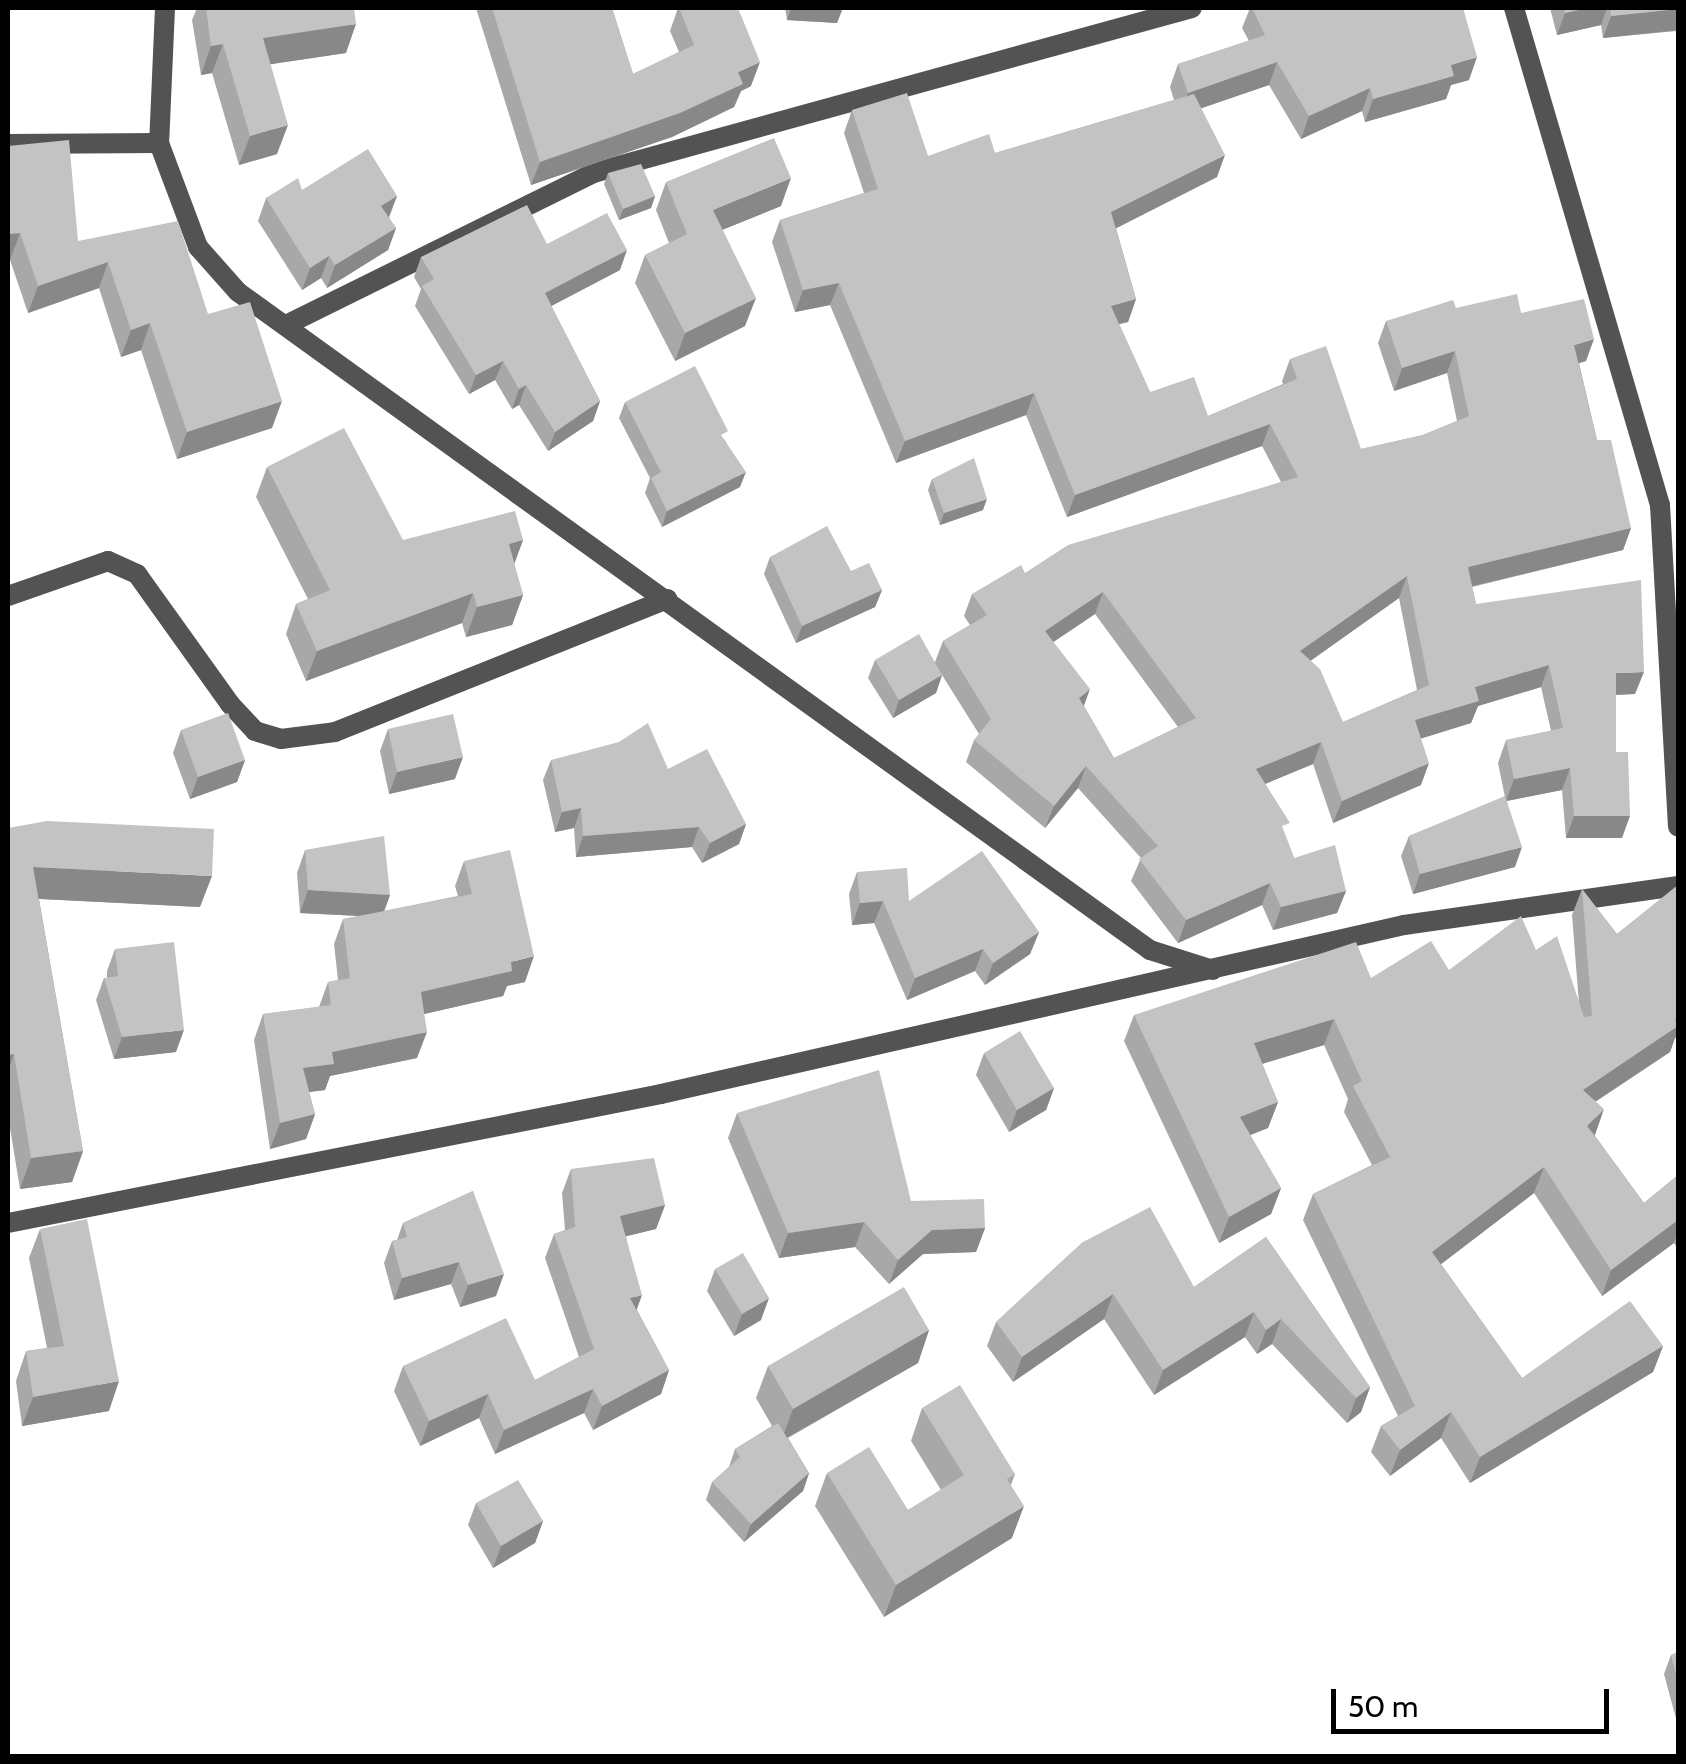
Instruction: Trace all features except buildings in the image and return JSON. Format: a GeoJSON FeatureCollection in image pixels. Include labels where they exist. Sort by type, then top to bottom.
{"type":"FeatureCollection","features":[{"type":"Feature","properties":{"kind":"street"},"geometry":{"type":"LineString","coordinates":[[165,8],[159,143],[198,247],[238,292],[290,323],[1150,950],[1213,970]]}},
{"type":"Feature","properties":{"kind":"street"},"geometry":{"type":"LineString","coordinates":[[290,323],[593,173],[1192,8]]}},
{"type":"Feature","properties":{"kind":"street"},"geometry":{"type":"LineString","coordinates":[[1514,8],[1660,505],[1678,826]]}},
{"type":"Feature","properties":{"kind":"street"},"geometry":{"type":"LineString","coordinates":[[8,144],[159,143]]}},
{"type":"Feature","properties":{"kind":"street"},"geometry":{"type":"LineString","coordinates":[[8,596],[108,561],[137,574],[230,704],[255,731],[281,739],[335,732],[667,599]]}},
{"type":"Feature","properties":{"kind":"street"},"geometry":{"type":"LineString","coordinates":[[8,1223],[642,1098],[1404,925],[1678,886]]}}]}
